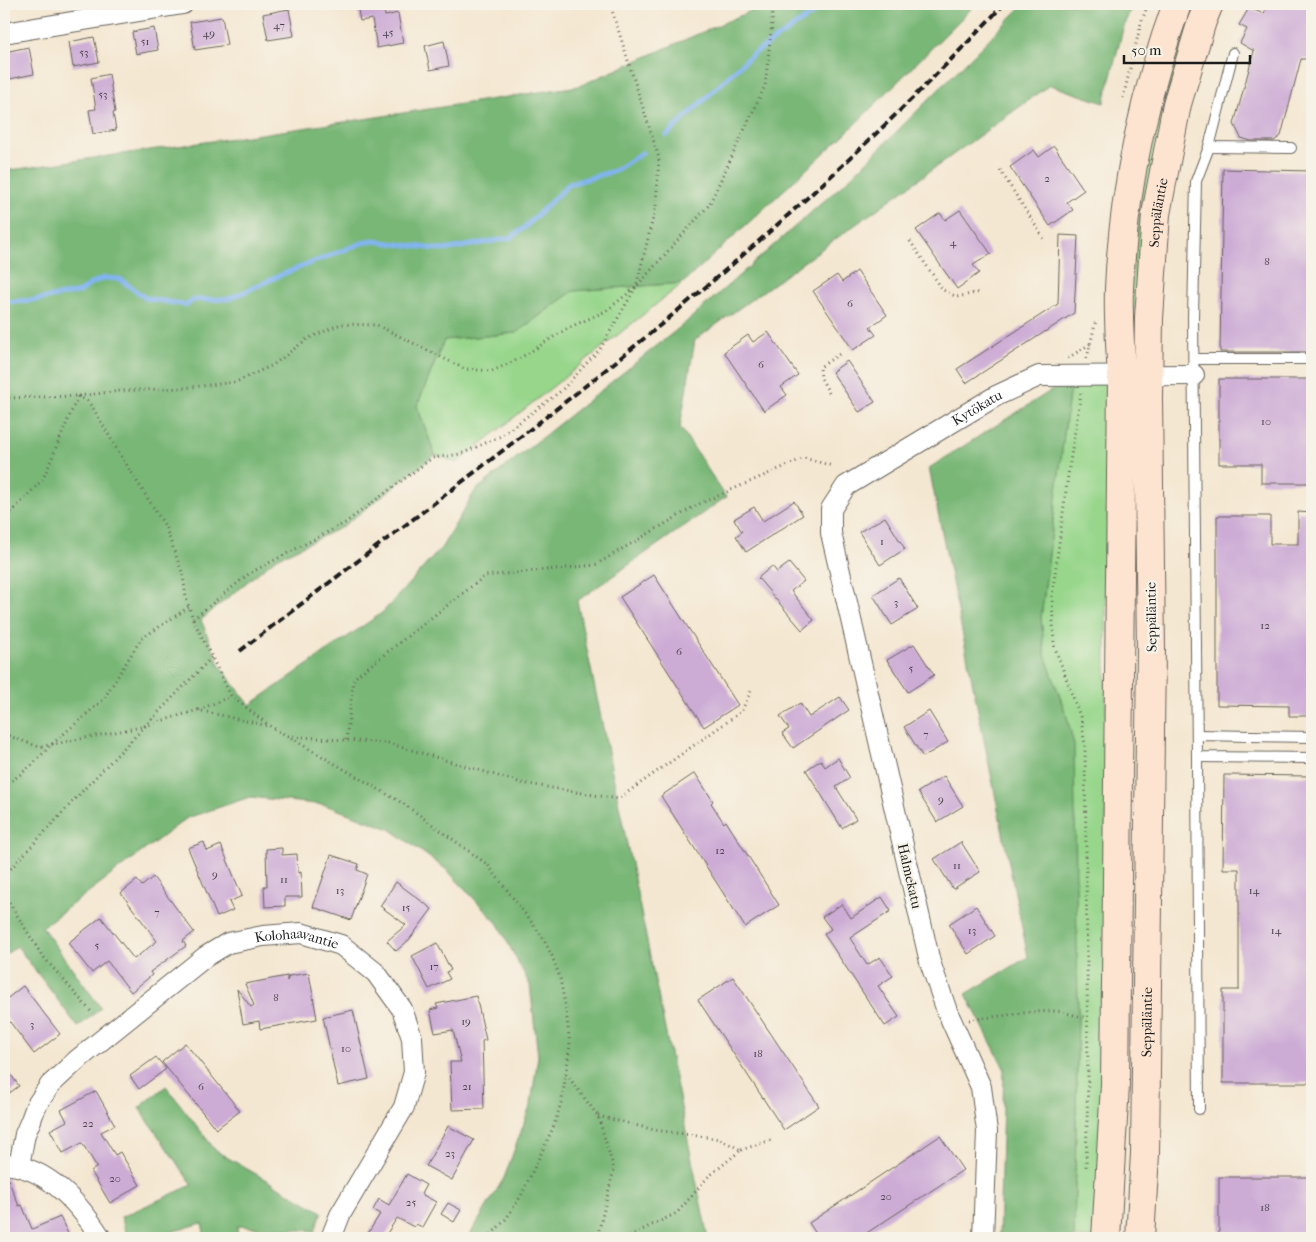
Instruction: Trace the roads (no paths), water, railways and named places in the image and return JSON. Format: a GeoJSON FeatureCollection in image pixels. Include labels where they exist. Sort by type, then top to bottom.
{"type":"FeatureCollection","features":[{"type":"Feature","properties":{"kind":"main road"},"geometry":{"type":"LineString","coordinates":[[1106,1238],[1116,1085],[1122,376],[1119,287],[1125,220],[1134,157],[1150,87],[1161,48],[1177,4]]}},
{"type":"Feature","properties":{"kind":"main road","name":"Seppäläntie"},"geometry":{"type":"LineString","coordinates":[[1140,1238],[1145,1154],[1151,650],[1149,318],[1156,214],[1177,104],[1209,4]]}},
{"type":"Feature","properties":{"kind":"street"},"geometry":{"type":"LineString","coordinates":[[4,32],[183,4]]}},
{"type":"Feature","properties":{"kind":"street","name":"Kytökatu"},"geometry":{"type":"LineString","coordinates":[[831,509],[846,486],[996,396],[1039,376],[1122,376],[1194,367]]}},
{"type":"Feature","properties":{"kind":"street","name":"Halmekatu"},"geometry":{"type":"LineString","coordinates":[[831,509],[831,533],[930,962],[951,1022],[981,1087],[987,1131],[983,1238]]}},
{"type":"Feature","properties":{"kind":"street","name":"Kolohaavantie"},"geometry":{"type":"LineString","coordinates":[[11,1165],[36,1106],[50,1085],[76,1060],[205,957],[228,943],[264,936],[301,933],[341,946],[376,973],[402,1009],[412,1038],[414,1072],[404,1107],[340,1215],[331,1238]]}},
{"type":"Feature","properties":{"kind":"street"},"geometry":{"type":"LineString","coordinates":[[11,1165],[36,1172],[57,1185],[80,1208],[101,1238]]}},
{"type":"Feature","properties":{"kind":"lane"},"geometry":{"type":"LineString","coordinates":[[1199,1109],[1193,318],[1196,181],[1209,147],[1233,53]]}},
{"type":"Feature","properties":{"kind":"lane"},"geometry":{"type":"LineString","coordinates":[[1209,147],[1291,148]]}},
{"type":"Feature","properties":{"kind":"lane"},"geometry":{"type":"LineString","coordinates":[[1194,367],[1312,359]]}},
{"type":"Feature","properties":{"kind":"lane"},"geometry":{"type":"LineString","coordinates":[[1197,735],[1312,737]]}},
{"type":"Feature","properties":{"kind":"lane"},"geometry":{"type":"LineString","coordinates":[[1197,757],[1312,758]]}},
{"type":"Feature","properties":{"kind":"waterway"},"geometry":{"type":"LineString","coordinates":[[667,135],[749,57],[827,4]]}},
{"type":"Feature","properties":{"kind":"waterway"},"geometry":{"type":"LineString","coordinates":[[4,302],[35,300],[80,292],[92,283],[104,278],[120,279],[145,298],[186,305],[194,300],[229,299],[283,274],[362,243],[374,241],[444,250],[510,238],[525,227],[569,184],[614,171],[642,153]]}},
{"type":"Feature","properties":{"kind":"railway"},"geometry":{"type":"LineString","coordinates":[[240,651],[523,435],[689,301],[812,194],[891,120],[1004,4]]}}]}
